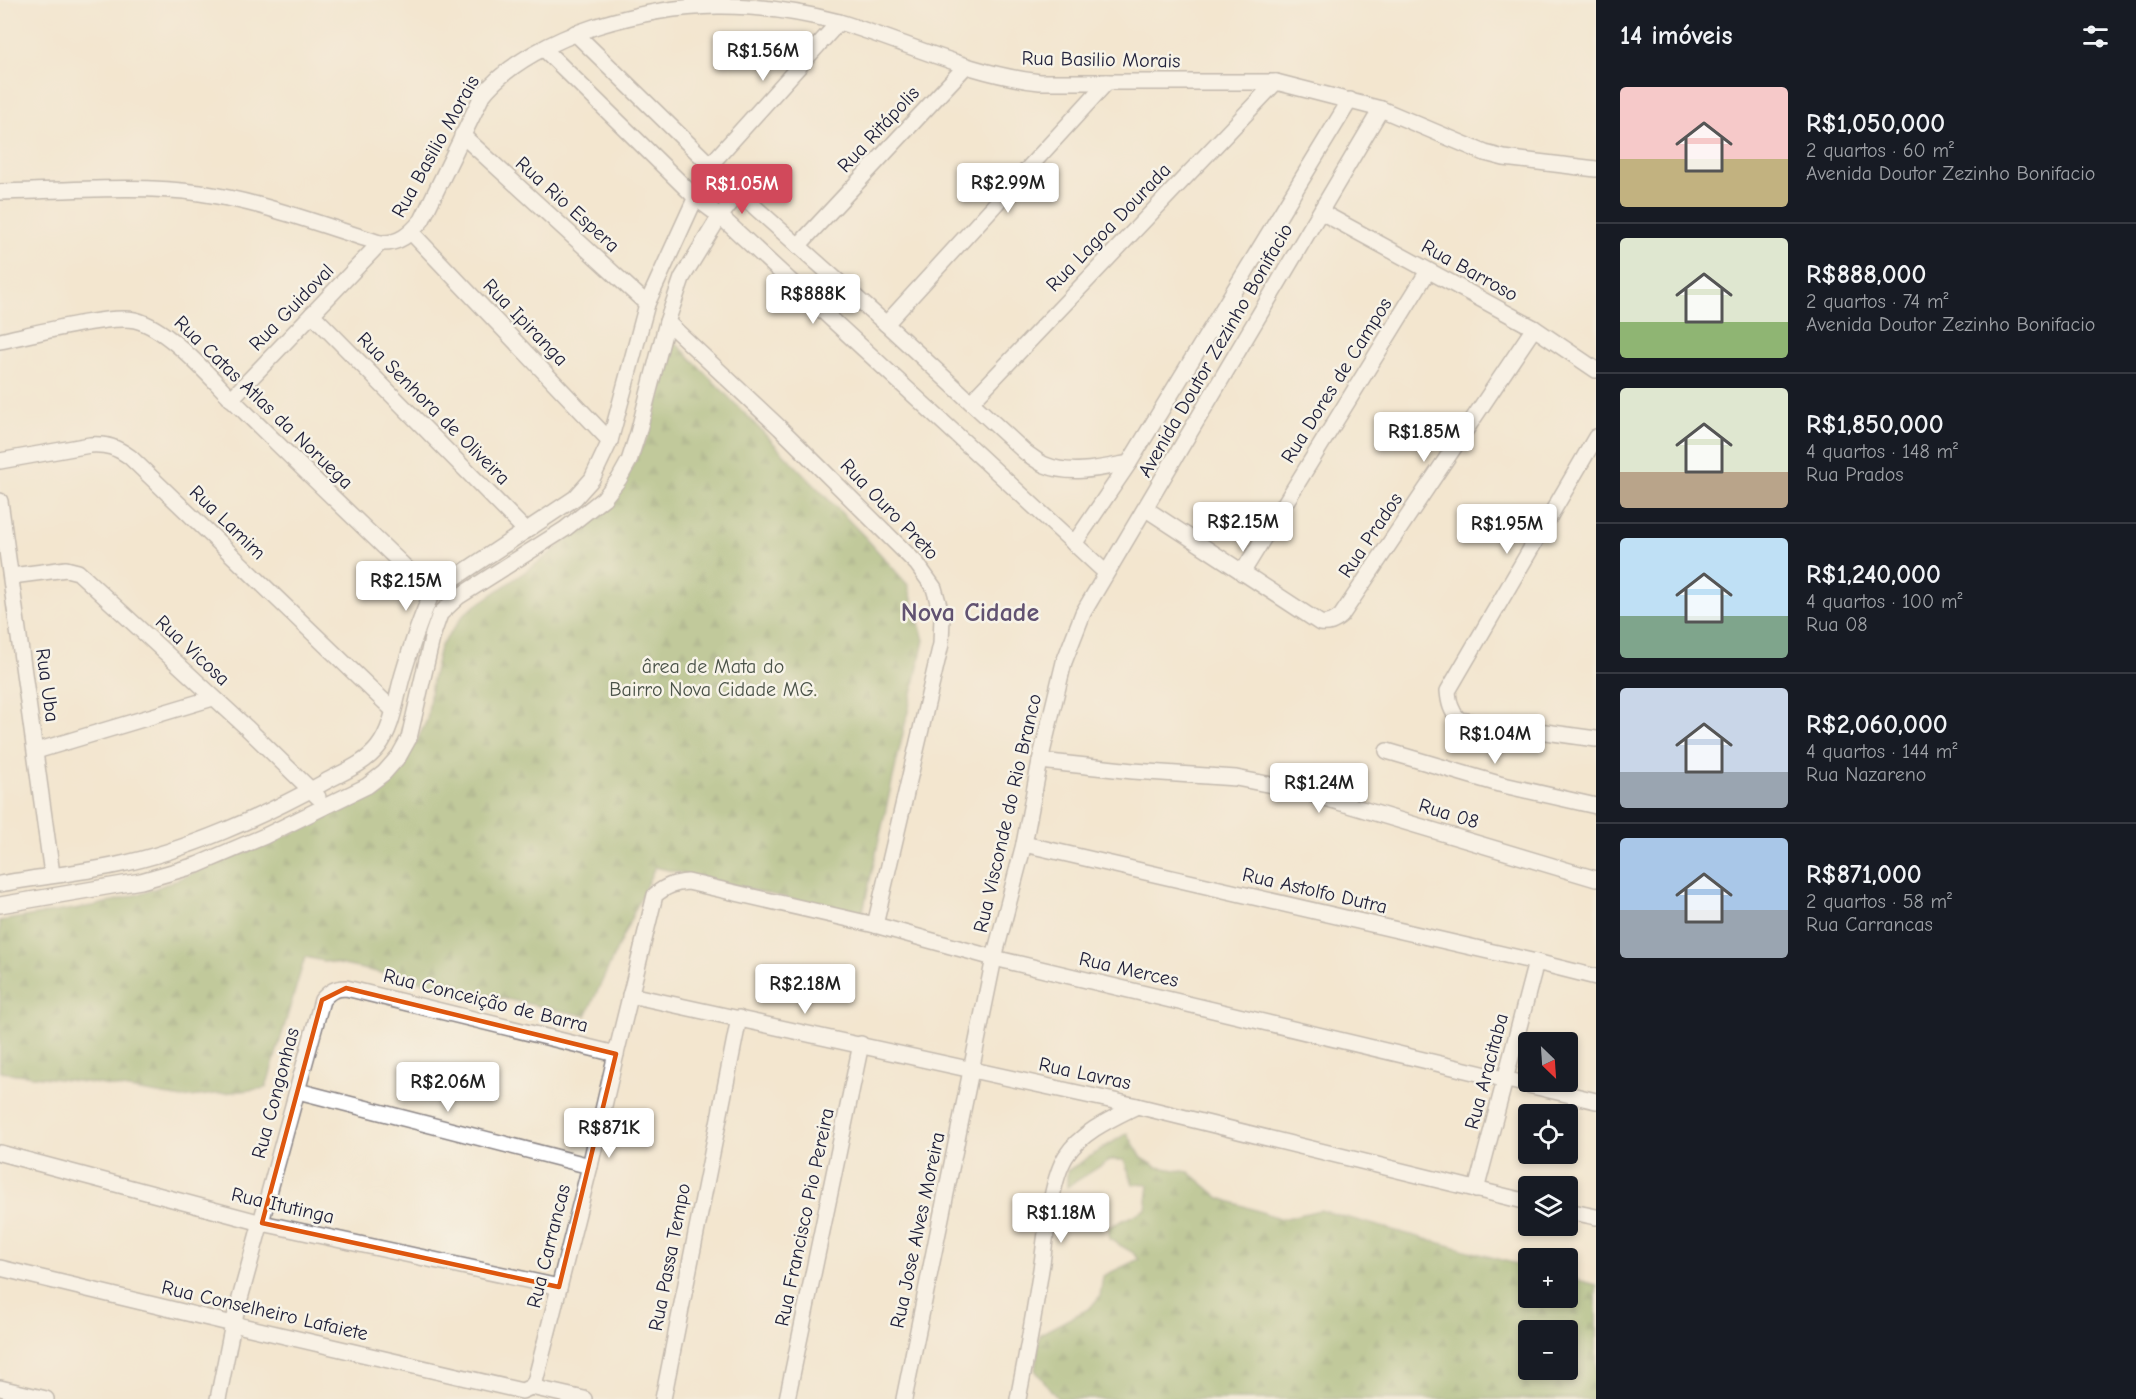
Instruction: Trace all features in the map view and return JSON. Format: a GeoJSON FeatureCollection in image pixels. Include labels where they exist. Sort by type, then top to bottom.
{"type":"FeatureCollection","features":[{"type":"Feature","properties":{"kind":"street"},"geometry":{"type":"LineString","coordinates":[[809,0],[816,16]]}},
{"type":"Feature","properties":{"kind":"street","name":"Rua Basilio Morais"},"geometry":{"type":"LineString","coordinates":[[380,243],[392,243],[411,232],[422,219],[482,96],[494,81],[574,33],[629,16],[694,5],[729,3],[788,9],[839,22],[965,67],[1016,79],[1040,82],[1276,82],[1381,109],[1485,153],[1504,158],[1596,169]]}},
{"type":"Feature","properties":{"kind":"street"},"geometry":{"type":"LineString","coordinates":[[0,884],[117,865],[174,849],[223,831],[310,790],[368,758],[379,747],[387,731],[405,668],[432,593],[575,498],[592,479],[610,441],[646,304],[697,199],[711,164],[839,22]]}},
{"type":"Feature","properties":{"kind":"street","name":"Avenida Doutor Zezinho Bonifacio"},"geometry":{"type":"LineString","coordinates":[[574,33],[739,193],[886,324],[1024,453],[1045,465],[1065,469],[1091,470],[1129,463]]}},
{"type":"Feature","properties":{"kind":"street"},"geometry":{"type":"LineString","coordinates":[[544,49],[697,199],[720,216],[1106,573]]}},
{"type":"Feature","properties":{"kind":"street","name":"Rua Ritápolis"},"geometry":{"type":"LineString","coordinates":[[798,246],[965,67]]}},
{"type":"Feature","properties":{"kind":"street"},"geometry":{"type":"LineString","coordinates":[[886,324],[1107,82]]}},
{"type":"Feature","properties":{"kind":"street","name":"Rua Lagoa Dourada"},"geometry":{"type":"LineString","coordinates":[[971,402],[1276,82]]}},
{"type":"Feature","properties":{"kind":"street","name":"Avenida Doutor Zezinho Bonifacio"},"geometry":{"type":"LineString","coordinates":[[1074,544],[1129,463],[1350,100]]}},
{"type":"Feature","properties":{"kind":"street","name":"Avenida Doutor Zezinho Bonifacio"},"geometry":{"type":"LineString","coordinates":[[1106,573],[1381,109]]}},
{"type":"Feature","properties":{"kind":"street","name":"Rua Rio Espera"},"geometry":{"type":"LineString","coordinates":[[462,135],[646,304]]}},
{"type":"Feature","properties":{"kind":"street"},"geometry":{"type":"LineString","coordinates":[[0,192],[142,190],[198,193],[239,200],[380,243]]}},
{"type":"Feature","properties":{"kind":"street"},"geometry":{"type":"LineString","coordinates":[[0,905],[141,881],[197,865],[265,836],[367,786],[384,773],[399,756],[409,738],[433,634],[441,614],[458,597],[565,529],[604,498],[619,479],[629,461],[638,433],[667,322],[682,278],[720,216],[739,193]]}},
{"type":"Feature","properties":{"kind":"street","name":"Rua Barroso"},"geometry":{"type":"LineString","coordinates":[[1321,212],[1534,328],[1596,370]]}},
{"type":"Feature","properties":{"kind":"street","name":"Rua Ipiranga"},"geometry":{"type":"LineString","coordinates":[[411,232],[610,441]]}},
{"type":"Feature","properties":{"kind":"street","name":"Rua Guidoval"},"geometry":{"type":"LineString","coordinates":[[231,399],[380,243]]}},
{"type":"Feature","properties":{"kind":"street","name":"Rua Dores de Campos"},"geometry":{"type":"LineString","coordinates":[[1242,573],[1428,270]]}},
{"type":"Feature","properties":{"kind":"street","name":"Rua Senhora de Oliveira"},"geometry":{"type":"LineString","coordinates":[[312,314],[526,531]]}},
{"type":"Feature","properties":{"kind":"street","name":"Rua Catas Atlas da Noruega"},"geometry":{"type":"LineString","coordinates":[[0,341],[102,321],[132,319],[153,326],[171,339],[432,593]]}},
{"type":"Feature","properties":{"kind":"street","name":"Rua Ouro Preto"},"geometry":{"type":"LineString","coordinates":[[667,322],[869,515],[917,564],[934,588],[942,616],[941,644],[875,925]]}},
{"type":"Feature","properties":{"kind":"street","name":"Rua Prados"},"geometry":{"type":"LineString","coordinates":[[1242,573],[1320,623],[1328,624],[1341,616],[1534,328]]}},
{"type":"Feature","properties":{"kind":"street"},"geometry":{"type":"LineString","coordinates":[[1596,437],[1448,691],[1452,712],[1459,720],[1596,739]]}},
{"type":"Feature","properties":{"kind":"street","name":"Rua Lamim"},"geometry":{"type":"LineString","coordinates":[[0,461],[90,445],[105,444],[116,447],[139,465],[393,710]]}},
{"type":"Feature","properties":{"kind":"street","name":"Rua Uba"},"geometry":{"type":"LineString","coordinates":[[0,501],[52,874]]}},
{"type":"Feature","properties":{"kind":"street"},"geometry":{"type":"LineString","coordinates":[[1146,509],[1242,573]]}},
{"type":"Feature","properties":{"kind":"street","name":"Rua Vicosa"},"geometry":{"type":"LineString","coordinates":[[12,576],[66,569],[78,572],[328,805]]}},
{"type":"Feature","properties":{"kind":"street","name":"Rua Visconde do Rio Branco"},"geometry":{"type":"LineString","coordinates":[[972,1070],[994,958],[1024,844],[1040,761],[1064,662],[1083,613],[1106,573]]}},
{"type":"Feature","properties":{"kind":"street"},"geometry":{"type":"LineString","coordinates":[[36,751],[213,698]]}},
{"type":"Feature","properties":{"kind":"street"},"geometry":{"type":"LineString","coordinates":[[1387,751],[1499,784],[1596,806]]}},
{"type":"Feature","properties":{"kind":"street","name":"Rua 08"},"geometry":{"type":"LineString","coordinates":[[1040,761],[1133,771],[1236,778],[1298,790],[1596,879]]}},
{"type":"Feature","properties":{"kind":"street","name":"Rua Astolfo Dutra"},"geometry":{"type":"LineString","coordinates":[[1024,844],[1596,977]]}},
{"type":"Feature","properties":{"kind":"street","name":"Rua Merces"},"geometry":{"type":"LineString","coordinates":[[655,895],[675,883],[688,882],[875,925],[994,958],[1596,1101]]}},
{"type":"Feature","properties":{"kind":"street","name":"Rua Carrancas"},"geometry":{"type":"LineString","coordinates":[[526,1389],[535,1382],[560,1287],[655,895]]}},
{"type":"Feature","properties":{"kind":"street","name":"Rua Aracitaba"},"geometry":{"type":"LineString","coordinates":[[1476,1190],[1536,962]]}},
{"type":"Feature","properties":{"kind":"street","name":"Rua Congonhas"},"geometry":{"type":"LineString","coordinates":[[218,1399],[232,1324],[262,1223],[322,1000],[338,988],[346,988]]}},
{"type":"Feature","properties":{"kind":"street","name":"Rua Conceição de Barra"},"geometry":{"type":"LineString","coordinates":[[346,988],[616,1054]]}},
{"type":"Feature","properties":{"kind":"street","name":"Rua Lavras"},"geometry":{"type":"LineString","coordinates":[[630,995],[1137,1106],[1518,1200]]}},
{"type":"Feature","properties":{"kind":"street","name":"Rua Passa Tempo"},"geometry":{"type":"LineString","coordinates":[[663,1399],[739,1018]]}},
{"type":"Feature","properties":{"kind":"street","name":"Rua Francisco Pio Pereira"},"geometry":{"type":"LineString","coordinates":[[787,1399],[861,1044]]}},
{"type":"Feature","properties":{"kind":"street","name":"Rua Jose Alves Moreira"},"geometry":{"type":"LineString","coordinates":[[904,1399],[972,1070]]}},
{"type":"Feature","properties":{"kind":"street"},"geometry":{"type":"LineString","coordinates":[[298,1091],[590,1166]]}},
{"type":"Feature","properties":{"kind":"street"},"geometry":{"type":"LineString","coordinates":[[1018,1399],[1048,1222],[1058,1177],[1066,1156],[1080,1140],[1108,1121],[1137,1106]]}},
{"type":"Feature","properties":{"kind":"street","name":"Rua Itutinga"},"geometry":{"type":"LineString","coordinates":[[0,1153],[262,1223],[560,1287]]}},
{"type":"Feature","properties":{"kind":"street"},"geometry":{"type":"LineString","coordinates":[[1578,1214],[1596,1218]]}},
{"type":"Feature","properties":{"kind":"street","name":"Rua Conselheiro Lafaiete"},"geometry":{"type":"LineString","coordinates":[[0,1268],[232,1324],[526,1389],[584,1399]]}},
{"type":"Feature","properties":{"kind":"street"},"geometry":{"type":"LineString","coordinates":[[0,1388],[46,1399]]}},
{"type":"Feature","properties":{"kind":"highlighted area"},"geometry":{"type":"Polygon","coordinates":[[[346,988],[616,1054],[559,1287],[262,1223],[322,1000],[346,988]]]}},
{"type":"Feature","properties":{"kind":"green space","name":"ârea de Mata do Bairro Nova Cidade MG."},"geometry":{"type":"Polygon","coordinates":[[[674,341],[866,538],[908,585],[924,640],[862,916],[655,867],[586,1016],[305,957],[266,1088],[182,1098],[92,1083],[0,1072],[0,921],[98,905],[146,892],[296,832],[372,792],[399,767],[412,750],[427,720],[432,680],[440,647],[465,613],[542,560],[612,504],[650,432],[674,341]]]}},
{"type":"Feature","properties":{"kind":"green space"},"geometry":{"type":"Polygon","coordinates":[[[1127,1133],[1142,1158],[1157,1167],[1189,1172],[1220,1198],[1282,1219],[1320,1210],[1518,1264],[1518,1308],[1578,1308],[1578,1280],[1596,1285],[1596,1399],[1058,1399],[1035,1370],[1040,1334],[1090,1308],[1100,1296],[1103,1276],[1139,1259],[1132,1252],[1109,1239],[1109,1227],[1146,1209],[1149,1185],[1133,1184],[1124,1160],[1110,1160],[1067,1187],[1067,1171],[1127,1133]]]}},
{"type":"Feature","properties":{"kind":"district","name":"Nova Cidade"},"geometry":{"type":"Point","coordinates":[970,612]}}]}
